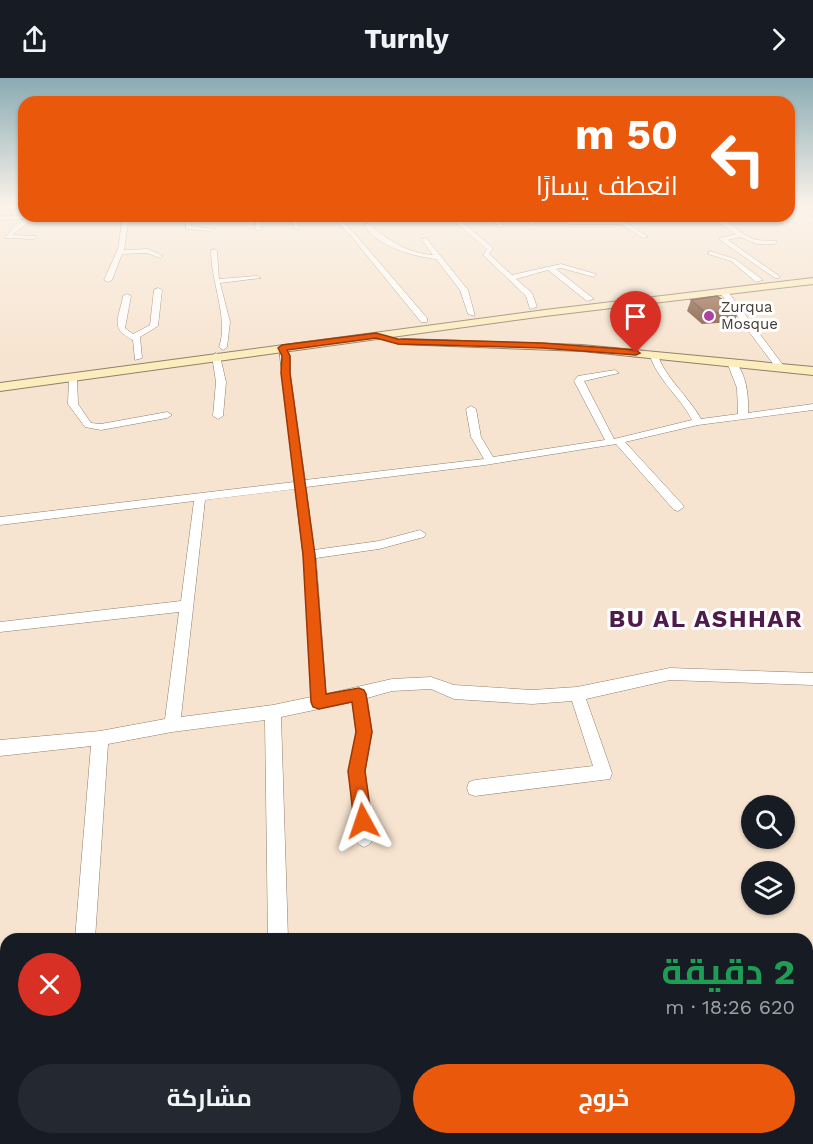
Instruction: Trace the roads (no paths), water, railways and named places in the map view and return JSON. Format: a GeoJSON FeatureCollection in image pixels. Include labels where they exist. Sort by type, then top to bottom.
{"type":"FeatureCollection","features":[{"type":"Feature","properties":{"kind":"main road"},"geometry":{"type":"LineString","coordinates":[[0,377],[138,358],[282,348],[424,320],[813,274]]}},
{"type":"Feature","properties":{"kind":"main road"},"geometry":{"type":"LineString","coordinates":[[0,387],[73,378],[220,352],[374,331],[813,281]]}},
{"type":"Feature","properties":{"kind":"main road"},"geometry":{"type":"LineString","coordinates":[[374,331],[398,342],[542,345],[813,370]]}},
{"type":"Feature","properties":{"kind":"street"},"geometry":{"type":"LineString","coordinates":[[108,280],[117,257]]}},
{"type":"Feature","properties":{"kind":"street"},"geometry":{"type":"LineString","coordinates":[[214,257],[216,282],[227,327],[227,338],[220,352],[222,382],[218,416]]}},
{"type":"Feature","properties":{"kind":"street"},"geometry":{"type":"LineString","coordinates":[[372,257],[424,320]]}},
{"type":"Feature","properties":{"kind":"street"},"geometry":{"type":"LineString","coordinates":[[437,257],[464,290],[472,314]]}},
{"type":"Feature","properties":{"kind":"street"},"geometry":{"type":"LineString","coordinates":[[488,257],[529,295],[533,307]]}},
{"type":"Feature","properties":{"kind":"street"},"geometry":{"type":"LineString","coordinates":[[722,257],[733,260],[759,280]]}},
{"type":"Feature","properties":{"kind":"street"},"geometry":{"type":"LineString","coordinates":[[747,257],[777,278]]}},
{"type":"Feature","properties":{"kind":"street"},"geometry":{"type":"LineString","coordinates":[[512,278],[550,268],[570,267],[594,274]]}},
{"type":"Feature","properties":{"kind":"street"},"geometry":{"type":"LineString","coordinates":[[550,268],[590,300]]}},
{"type":"Feature","properties":{"kind":"street"},"geometry":{"type":"LineString","coordinates":[[216,282],[257,278]]}},
{"type":"Feature","properties":{"kind":"street"},"geometry":{"type":"LineString","coordinates":[[134,337],[154,326],[158,290]]}},
{"type":"Feature","properties":{"kind":"street"},"geometry":{"type":"LineString","coordinates":[[723,291],[780,367]]}},
{"type":"Feature","properties":{"kind":"street"},"geometry":{"type":"LineString","coordinates":[[127,296],[121,328],[123,332],[134,337],[138,342],[138,358]]}},
{"type":"Feature","properties":{"kind":"street"},"geometry":{"type":"LineString","coordinates":[[282,348],[286,356],[286,373],[309,555],[319,702]]}},
{"type":"Feature","properties":{"kind":"street"},"geometry":{"type":"LineString","coordinates":[[654,355],[657,366],[688,403],[698,422]]}},
{"type":"Feature","properties":{"kind":"street"},"geometry":{"type":"LineString","coordinates":[[731,362],[739,376],[744,393],[743,416]]}},
{"type":"Feature","properties":{"kind":"street"},"geometry":{"type":"LineString","coordinates":[[615,373],[590,375],[580,378],[579,381],[614,442],[678,507]]}},
{"type":"Feature","properties":{"kind":"street"},"geometry":{"type":"LineString","coordinates":[[73,378],[73,404],[88,425],[100,427],[167,415]]}},
{"type":"Feature","properties":{"kind":"street"},"geometry":{"type":"LineString","coordinates":[[0,521],[490,461],[614,442],[698,422],[813,406]]}},
{"type":"Feature","properties":{"kind":"street"},"geometry":{"type":"LineString","coordinates":[[471,408],[476,437],[490,461]]}},
{"type":"Feature","properties":{"kind":"street"},"geometry":{"type":"LineString","coordinates":[[172,725],[200,497]]}},
{"type":"Feature","properties":{"kind":"street"},"geometry":{"type":"LineString","coordinates":[[309,555],[379,545],[420,534]]}},
{"type":"Feature","properties":{"kind":"street"},"geometry":{"type":"LineString","coordinates":[[0,627],[186,606]]}},
{"type":"Feature","properties":{"kind":"street"},"geometry":{"type":"LineString","coordinates":[[0,748],[100,738],[172,725],[273,712],[392,685],[431,683],[454,692],[532,697],[577,694],[670,674],[813,679]]}},
{"type":"Feature","properties":{"kind":"street"},"geometry":{"type":"LineString","coordinates":[[359,694],[364,732],[357,771],[364,838]]}},
{"type":"Feature","properties":{"kind":"street"},"geometry":{"type":"LineString","coordinates":[[476,788],[604,773],[577,694]]}},
{"type":"Feature","properties":{"kind":"street"},"geometry":{"type":"LineString","coordinates":[[273,712],[278,933]]}},
{"type":"Feature","properties":{"kind":"street"},"geometry":{"type":"LineString","coordinates":[[85,933],[100,738]]}},
{"type":"Feature","properties":{"kind":"place","name":"Zurqua Mosque"},"geometry":{"type":"Point","coordinates":[709,316]}},
{"type":"Feature","properties":{"kind":"district","name":"BU AL ASHHAR"},"geometry":{"type":"Point","coordinates":[706,619]}}]}
